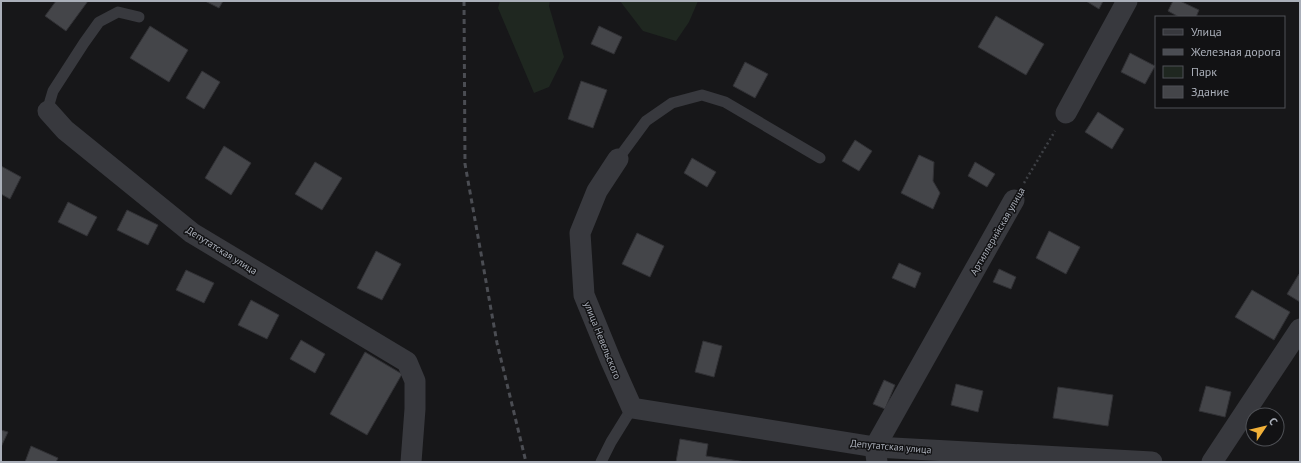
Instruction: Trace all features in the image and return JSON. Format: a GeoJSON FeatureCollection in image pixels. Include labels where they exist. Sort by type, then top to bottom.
{"type":"FeatureCollection","features":[{"type":"Feature","properties":{"kind":"street"},"geometry":{"type":"LineString","coordinates":[[1066,113],[1127,1]]}},
{"type":"Feature","properties":{"kind":"street","name":"Депутатская улица"},"geometry":{"type":"LineString","coordinates":[[48,111],[65,130],[81,144],[192,233],[401,357],[407,362],[415,381],[415,409],[411,462]]}},
{"type":"Feature","properties":{"kind":"street","name":"улица Невельского"},"geometry":{"type":"LineString","coordinates":[[618,159],[597,191],[580,233],[584,295],[610,361],[632,408]]}},
{"type":"Feature","properties":{"kind":"street","name":"Артиллерийская улица"},"geometry":{"type":"LineString","coordinates":[[876,454],[1014,200]]}},
{"type":"Feature","properties":{"kind":"street"},"geometry":{"type":"LineString","coordinates":[[1212,462],[1300,328]]}},
{"type":"Feature","properties":{"kind":"street","name":"Депутатская улица"},"geometry":{"type":"LineString","coordinates":[[632,408],[876,454],[1152,462]]}},
{"type":"Feature","properties":{"kind":"lane"},"geometry":{"type":"LineString","coordinates":[[48,111],[53,91],[99,22],[118,12],[139,17]]}},
{"type":"Feature","properties":{"kind":"lane"},"geometry":{"type":"LineString","coordinates":[[618,159],[646,121],[672,103],[702,95],[725,102],[820,158]]}},
{"type":"Feature","properties":{"kind":"lane"},"geometry":{"type":"LineString","coordinates":[[601,462],[611,442],[632,408]]}},
{"type":"Feature","properties":{"kind":"path","name":"Артиллерийская улица"},"geometry":{"type":"LineString","coordinates":[[1014,200],[1066,113]]}},
{"type":"Feature","properties":{"kind":"green space"},"geometry":{"type":"Polygon","coordinates":[[[500,1],[550,1],[549,6],[564,57],[549,87],[534,93],[498,8],[500,1]]]}},
{"type":"Feature","properties":{"kind":"green space"},"geometry":{"type":"Polygon","coordinates":[[[620,1],[698,1],[689,22],[676,41],[643,31],[620,1]]]}},
{"type":"Feature","properties":{"kind":"building"},"geometry":{"type":"Polygon","coordinates":[[[56,1],[88,1],[66,31],[45,16],[56,1]]]}},
{"type":"Feature","properties":{"kind":"building"},"geometry":{"type":"Polygon","coordinates":[[[205,1],[223,1],[219,8],[205,1]]]}},
{"type":"Feature","properties":{"kind":"building"},"geometry":{"type":"Polygon","coordinates":[[[1086,1],[1103,1],[1099,9],[1086,1]]]}},
{"type":"Feature","properties":{"kind":"building"},"geometry":{"type":"Polygon","coordinates":[[[1173,1],[1180,1],[1199,10],[1196,16],[1177,16],[1168,11],[1173,1]]]}},
{"type":"Feature","properties":{"kind":"building"},"geometry":{"type":"Polygon","coordinates":[[[996,16],[1044,44],[1026,75],[978,47],[996,16]]]}},
{"type":"Feature","properties":{"kind":"building"},"geometry":{"type":"Polygon","coordinates":[[[150,26],[188,50],[169,82],[130,58],[150,26]]]}},
{"type":"Feature","properties":{"kind":"building"},"geometry":{"type":"Polygon","coordinates":[[[599,26],[622,37],[614,54],[591,44],[599,26]]]}},
{"type":"Feature","properties":{"kind":"building"},"geometry":{"type":"Polygon","coordinates":[[[1130,53],[1155,66],[1145,84],[1121,72],[1130,53]]]}},
{"type":"Feature","properties":{"kind":"building"},"geometry":{"type":"Polygon","coordinates":[[[745,62],[768,74],[755,98],[733,86],[745,62]]]}},
{"type":"Feature","properties":{"kind":"building"},"geometry":{"type":"Polygon","coordinates":[[[202,71],[220,82],[204,109],[186,98],[202,71]]]}},
{"type":"Feature","properties":{"kind":"building"},"geometry":{"type":"Polygon","coordinates":[[[581,81],[607,90],[593,128],[568,119],[581,81]]]}},
{"type":"Feature","properties":{"kind":"building"},"geometry":{"type":"Polygon","coordinates":[[[1098,112],[1124,129],[1112,149],[1085,132],[1098,112]]]}},
{"type":"Feature","properties":{"kind":"building"},"geometry":{"type":"Polygon","coordinates":[[[855,140],[872,151],[859,171],[842,161],[855,140]]]}},
{"type":"Feature","properties":{"kind":"building"},"geometry":{"type":"Polygon","coordinates":[[[224,146],[251,163],[231,195],[205,178],[224,146]]]}},
{"type":"Feature","properties":{"kind":"building"},"geometry":{"type":"Polygon","coordinates":[[[919,155],[934,162],[933,181],[940,193],[933,209],[901,193],[919,155]]]}},
{"type":"Feature","properties":{"kind":"building"},"geometry":{"type":"Polygon","coordinates":[[[692,158],[716,172],[707,187],[684,173],[692,158]]]}},
{"type":"Feature","properties":{"kind":"building"},"geometry":{"type":"Polygon","coordinates":[[[315,162],[342,178],[322,210],[295,194],[315,162]]]}},
{"type":"Feature","properties":{"kind":"building"},"geometry":{"type":"Polygon","coordinates":[[[975,162],[995,174],[987,187],[968,176],[975,162]]]}},
{"type":"Feature","properties":{"kind":"building"},"geometry":{"type":"Polygon","coordinates":[[[1,166],[21,177],[10,199],[1,194],[1,166]]]}},
{"type":"Feature","properties":{"kind":"building"},"geometry":{"type":"Polygon","coordinates":[[[68,202],[97,217],[87,236],[58,222],[68,202]]]}},
{"type":"Feature","properties":{"kind":"building"},"geometry":{"type":"Polygon","coordinates":[[[127,210],[158,225],[148,245],[117,230],[127,210]]]}},
{"type":"Feature","properties":{"kind":"building"},"geometry":{"type":"Polygon","coordinates":[[[1049,231],[1080,247],[1066,274],[1036,258],[1049,231]]]}},
{"type":"Feature","properties":{"kind":"building"},"geometry":{"type":"Polygon","coordinates":[[[637,233],[664,246],[650,277],[622,264],[637,233]]]}},
{"type":"Feature","properties":{"kind":"building"},"geometry":{"type":"Polygon","coordinates":[[[376,251],[401,264],[382,300],[357,288],[376,251]]]}},
{"type":"Feature","properties":{"kind":"building"},"geometry":{"type":"Polygon","coordinates":[[[899,263],[921,273],[915,288],[892,278],[899,263]]]}},
{"type":"Feature","properties":{"kind":"building"},"geometry":{"type":"Polygon","coordinates":[[[999,269],[1016,277],[1011,289],[993,282],[999,269]]]}},
{"type":"Feature","properties":{"kind":"building"},"geometry":{"type":"Polygon","coordinates":[[[186,270],[214,283],[204,303],[176,290],[186,270]]]}},
{"type":"Feature","properties":{"kind":"building"},"geometry":{"type":"Polygon","coordinates":[[[1299,274],[1300,275],[1300,302],[1287,294],[1299,274]]]}},
{"type":"Feature","properties":{"kind":"building"},"geometry":{"type":"Polygon","coordinates":[[[1252,290],[1290,312],[1274,340],[1235,317],[1252,290]]]}},
{"type":"Feature","properties":{"kind":"building"},"geometry":{"type":"Polygon","coordinates":[[[251,300],[279,315],[267,339],[238,325],[251,300]]]}},
{"type":"Feature","properties":{"kind":"building"},"geometry":{"type":"Polygon","coordinates":[[[301,340],[325,354],[315,373],[290,359],[301,340]]]}},
{"type":"Feature","properties":{"kind":"building"},"geometry":{"type":"Polygon","coordinates":[[[703,341],[722,346],[714,377],[695,372],[703,341]]]}},
{"type":"Feature","properties":{"kind":"building"},"geometry":{"type":"Polygon","coordinates":[[[365,352],[402,374],[367,435],[330,414],[365,352]]]}},
{"type":"Feature","properties":{"kind":"building"},"geometry":{"type":"Polygon","coordinates":[[[884,380],[895,385],[885,409],[873,404],[884,380]]]}},
{"type":"Feature","properties":{"kind":"building"},"geometry":{"type":"Polygon","coordinates":[[[956,384],[983,391],[978,412],[951,405],[956,384]]]}},
{"type":"Feature","properties":{"kind":"building"},"geometry":{"type":"Polygon","coordinates":[[[1206,386],[1231,392],[1225,417],[1199,411],[1206,386]]]}},
{"type":"Feature","properties":{"kind":"building"},"geometry":{"type":"Polygon","coordinates":[[[1058,387],[1113,395],[1108,426],[1053,418],[1058,387]]]}},
{"type":"Feature","properties":{"kind":"building"},"geometry":{"type":"Polygon","coordinates":[[[1,430],[8,432],[1,447],[1,430]]]}},
{"type":"Feature","properties":{"kind":"building"},"geometry":{"type":"Polygon","coordinates":[[[680,439],[708,444],[706,456],[746,462],[676,462],[680,439]]]}},
{"type":"Feature","properties":{"kind":"building"},"geometry":{"type":"Polygon","coordinates":[[[31,446],[58,458],[56,462],[25,462],[31,446]]]}},
{"type":"Feature","properties":{"kind":"railway"},"geometry":{"type":"LineString","coordinates":[[464,1],[465,164],[497,343],[526,462]]}}]}
